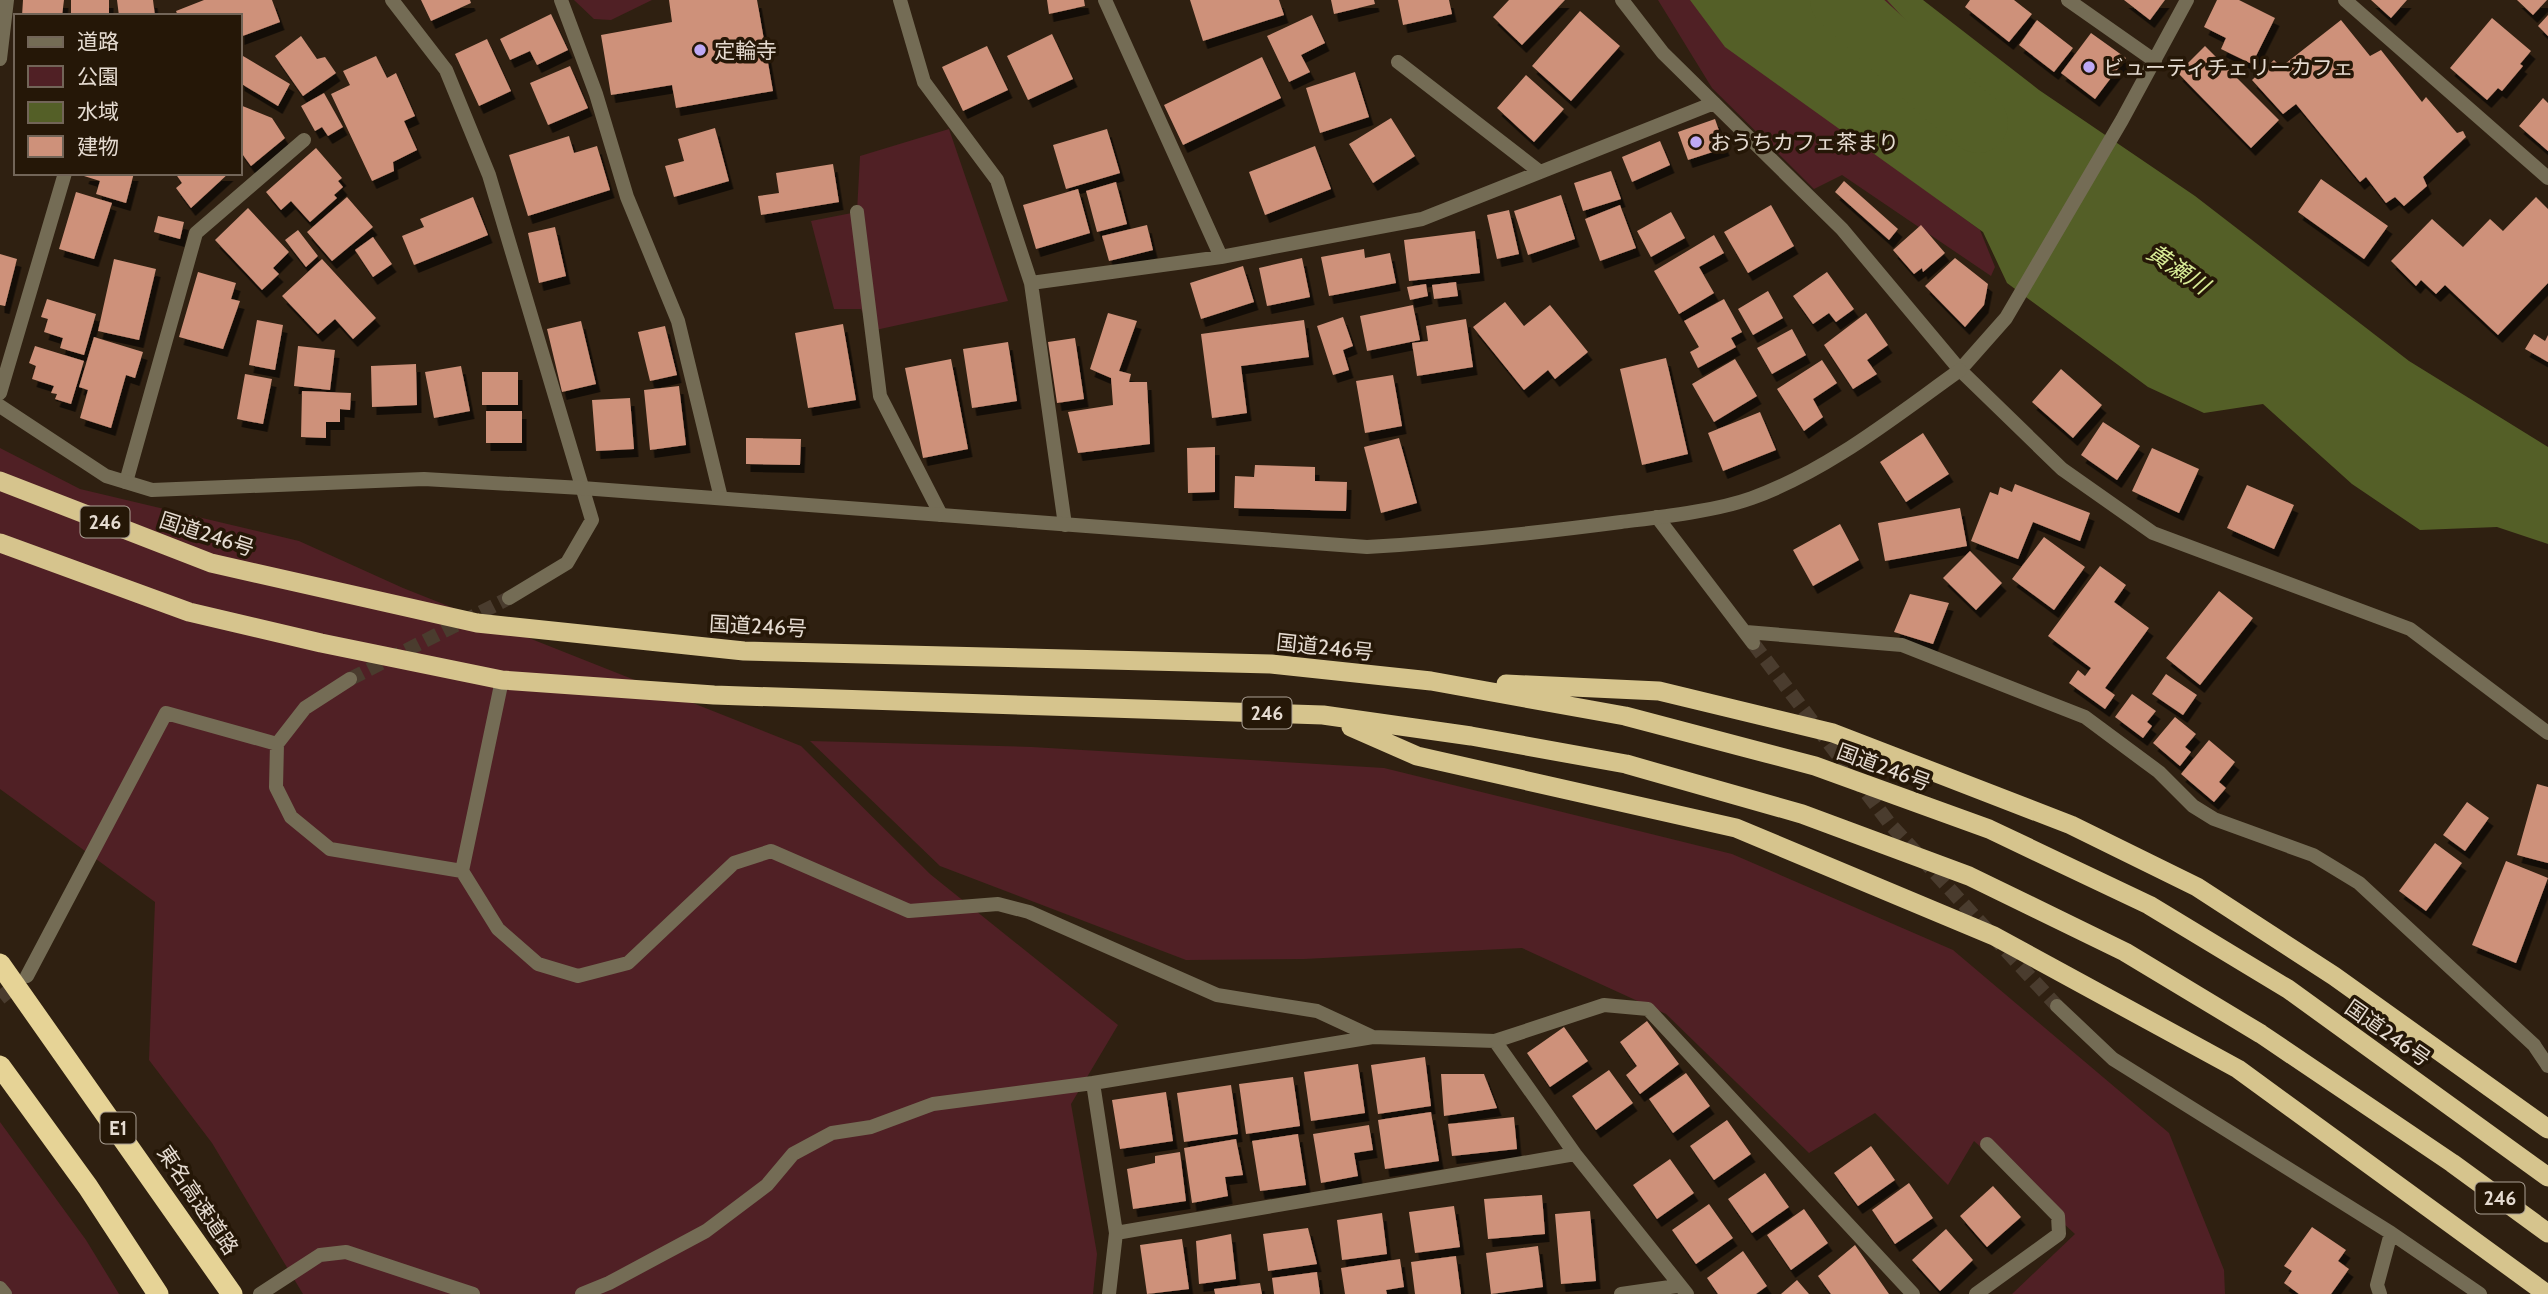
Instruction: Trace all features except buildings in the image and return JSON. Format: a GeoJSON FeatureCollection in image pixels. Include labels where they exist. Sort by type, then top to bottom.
{"type":"FeatureCollection","features":[{"type":"Feature","properties":{"kind":"highway","name":"国道246号"},"geometry":{"type":"LineString","coordinates":[[0,481],[211,563],[477,623],[744,651],[1271,664],[1431,681],[1625,716],[1815,766],[1989,829],[2149,905],[2299,997],[2548,1177]]}},
{"type":"Feature","properties":{"kind":"highway","name":"246"},"geometry":{"type":"LineString","coordinates":[[0,543],[189,612],[321,643],[502,680],[715,695],[1327,717],[1471,736],[1626,764],[1802,814],[1969,876],[2125,952],[2261,1034],[2452,1163],[2548,1234]]}},
{"type":"Feature","properties":{"kind":"highway"},"geometry":{"type":"LineString","coordinates":[[1431,681],[1659,691],[1833,733],[2071,825],[2208,894],[2334,976],[2548,1129]]}},
{"type":"Feature","properties":{"kind":"highway"},"geometry":{"type":"LineString","coordinates":[[1327,717],[1417,756],[1736,828],[1994,936],[2238,1069],[2547,1294]]}},
{"type":"Feature","properties":{"kind":"highway","name":"東名高速道路"},"geometry":{"type":"LineString","coordinates":[[0,964],[232,1294]]}},
{"type":"Feature","properties":{"kind":"highway"},"geometry":{"type":"LineString","coordinates":[[0,1066],[88,1187],[158,1294]]}},
{"type":"Feature","properties":{"kind":"street"},"geometry":{"type":"LineString","coordinates":[[0,59],[7,0]]}},
{"type":"Feature","properties":{"kind":"street"},"geometry":{"type":"LineString","coordinates":[[392,0],[446,71],[489,175],[592,520],[567,563],[509,598]]}},
{"type":"Feature","properties":{"kind":"street"},"geometry":{"type":"LineString","coordinates":[[561,0],[596,94],[627,197],[678,321],[721,498]]}},
{"type":"Feature","properties":{"kind":"street"},"geometry":{"type":"LineString","coordinates":[[900,0],[924,82],[997,180],[1031,283],[1065,525]]}},
{"type":"Feature","properties":{"kind":"street"},"geometry":{"type":"LineString","coordinates":[[1105,0],[1221,257]]}},
{"type":"Feature","properties":{"kind":"street"},"geometry":{"type":"LineString","coordinates":[[1622,0],[1663,53],[1842,229],[1960,370],[2062,469],[2153,533],[2410,629],[2548,733]]}},
{"type":"Feature","properties":{"kind":"street"},"geometry":{"type":"LineString","coordinates":[[2068,0],[2155,61]]}},
{"type":"Feature","properties":{"kind":"street"},"geometry":{"type":"LineString","coordinates":[[0,406],[62,450],[106,476],[152,490],[425,479],[721,498],[1367,547],[1475,540],[1657,517],[1751,498],[1829,461],[1960,370],[2006,318],[2122,120],[2186,0]]}},
{"type":"Feature","properties":{"kind":"street"},"geometry":{"type":"LineString","coordinates":[[2345,0],[2548,178]]}},
{"type":"Feature","properties":{"kind":"street"},"geometry":{"type":"LineString","coordinates":[[1398,62],[1540,173]]}},
{"type":"Feature","properties":{"kind":"street"},"geometry":{"type":"LineString","coordinates":[[1031,283],[1221,257],[1422,219],[1714,103]]}},
{"type":"Feature","properties":{"kind":"street"},"geometry":{"type":"LineString","coordinates":[[126,482],[196,233],[304,140]]}},
{"type":"Feature","properties":{"kind":"street"},"geometry":{"type":"LineString","coordinates":[[0,393],[64,175]]}},
{"type":"Feature","properties":{"kind":"street"},"geometry":{"type":"LineString","coordinates":[[858,212],[880,396],[941,515]]}},
{"type":"Feature","properties":{"kind":"street"},"geometry":{"type":"LineString","coordinates":[[1657,517],[1750,637],[1902,645],[2085,717],[2160,772],[2193,806],[2214,819],[2313,855],[2359,883],[2534,1045],[2548,1066]]}},
{"type":"Feature","properties":{"kind":"street"},"geometry":{"type":"LineString","coordinates":[[349,679],[306,708],[277,744],[276,787],[290,817],[330,849],[462,871]]}},
{"type":"Feature","properties":{"kind":"street"},"geometry":{"type":"LineString","coordinates":[[502,680],[462,871],[498,929],[538,964],[578,976],[628,963],[734,863],[771,851],[909,911],[998,904],[1029,912],[1217,995],[1317,1010],[1373,1037]]}},
{"type":"Feature","properties":{"kind":"street"},"geometry":{"type":"LineString","coordinates":[[27,976],[166,713],[277,744]]}},
{"type":"Feature","properties":{"kind":"street"},"geometry":{"type":"LineString","coordinates":[[582,1294],[609,1283],[706,1231],[767,1185],[793,1154],[832,1133],[871,1127],[933,1104],[1093,1083],[1373,1037],[1495,1041],[1604,1005],[1648,1009],[1913,1294]]}},
{"type":"Feature","properties":{"kind":"street"},"geometry":{"type":"LineString","coordinates":[[2057,1006],[2113,1059],[2391,1233],[2480,1294]]}},
{"type":"Feature","properties":{"kind":"street"},"geometry":{"type":"LineString","coordinates":[[1495,1041],[1575,1154],[1682,1290]]}},
{"type":"Feature","properties":{"kind":"street"},"geometry":{"type":"LineString","coordinates":[[1093,1083],[1116,1233],[1109,1294]]}},
{"type":"Feature","properties":{"kind":"street"},"geometry":{"type":"LineString","coordinates":[[1976,1294],[2059,1234],[2058,1216],[1987,1144]]}},
{"type":"Feature","properties":{"kind":"street"},"geometry":{"type":"LineString","coordinates":[[1116,1233],[1575,1154]]}},
{"type":"Feature","properties":{"kind":"street"},"geometry":{"type":"LineString","coordinates":[[2380,1294],[2377,1285],[2391,1233]]}},
{"type":"Feature","properties":{"kind":"street"},"geometry":{"type":"LineString","coordinates":[[260,1294],[320,1255],[346,1252],[473,1294]]}},
{"type":"Feature","properties":{"kind":"street"},"geometry":{"type":"LineString","coordinates":[[0,1288],[5,1294]]}},
{"type":"Feature","properties":{"kind":"street"},"geometry":{"type":"LineString","coordinates":[[1620,1294],[1682,1290]]}},
{"type":"Feature","properties":{"kind":"green space"},"geometry":{"type":"Polygon","coordinates":[[[574,0],[652,0],[611,20],[594,19],[574,0]]]}},
{"type":"Feature","properties":{"kind":"green space"},"geometry":{"type":"Polygon","coordinates":[[[1658,0],[1691,0],[1840,128],[1980,230],[1995,267],[1991,276],[1842,175],[1814,189],[1712,88],[1658,0]]]}},
{"type":"Feature","properties":{"kind":"green space"},"geometry":{"type":"Polygon","coordinates":[[[1848,0],[1897,0],[1942,61],[1914,58],[1848,0]]]}},
{"type":"Feature","properties":{"kind":"green space"},"geometry":{"type":"Polygon","coordinates":[[[949,129],[1008,301],[871,331],[861,309],[834,309],[811,221],[857,212],[860,156],[949,129]]]}},
{"type":"Feature","properties":{"kind":"green space"},"geometry":{"type":"Polygon","coordinates":[[[0,448],[80,489],[299,541],[403,588],[801,746],[930,874],[1118,1025],[1071,1104],[1097,1254],[1093,1294],[303,1294],[212,1143],[149,1060],[155,902],[0,789],[0,448]]]}},
{"type":"Feature","properties":{"kind":"green space"},"geometry":{"type":"Polygon","coordinates":[[[810,741],[1032,747],[1384,768],[1732,854],[1953,950],[2169,1133],[2224,1270],[2225,1294],[2012,1294],[2075,1234],[1974,1141],[1948,1185],[1875,1113],[1809,1153],[1666,1014],[1522,948],[1304,959],[1186,960],[940,866],[810,741]]]}},
{"type":"Feature","properties":{"kind":"green space"},"geometry":{"type":"Polygon","coordinates":[[[0,1122],[86,1240],[119,1294],[0,1294],[0,1122]]]}},
{"type":"Feature","properties":{"kind":"water"},"geometry":{"type":"Polygon","coordinates":[[[1690,0],[1830,0],[1911,72],[1942,60],[1887,0],[1923,0],[2039,90],[2195,196],[2409,361],[2548,447],[2548,544],[2497,527],[2420,530],[2352,484],[2263,404],[2204,413],[2148,387],[2007,283],[1983,232],[1725,47],[1690,0]]]}},
{"type":"Feature","properties":{"kind":"waterway","name":"黄瀬川"},"geometry":{"type":"LineString","coordinates":[[1840,0],[1978,123]]}},
{"type":"Feature","properties":{"kind":"tunnel"},"geometry":{"type":"LineString","coordinates":[[350,679],[509,598]]}},
{"type":"Feature","properties":{"kind":"tunnel"},"geometry":{"type":"LineString","coordinates":[[1753,643],[1890,824],[2057,1006]]}},
{"type":"Feature","properties":{"kind":"tunnel"},"geometry":{"type":"LineString","coordinates":[[0,998],[21,981]]}},
{"type":"Feature","properties":{"kind":"place","name":"定輪寺"},"geometry":{"type":"Point","coordinates":[700,50]}},
{"type":"Feature","properties":{"kind":"place","name":"ビューティチェリーカフェ"},"geometry":{"type":"Point","coordinates":[2089,67]}},
{"type":"Feature","properties":{"kind":"place","name":"おうちカフェ茶まり"},"geometry":{"type":"Point","coordinates":[1696,142]}}]}
